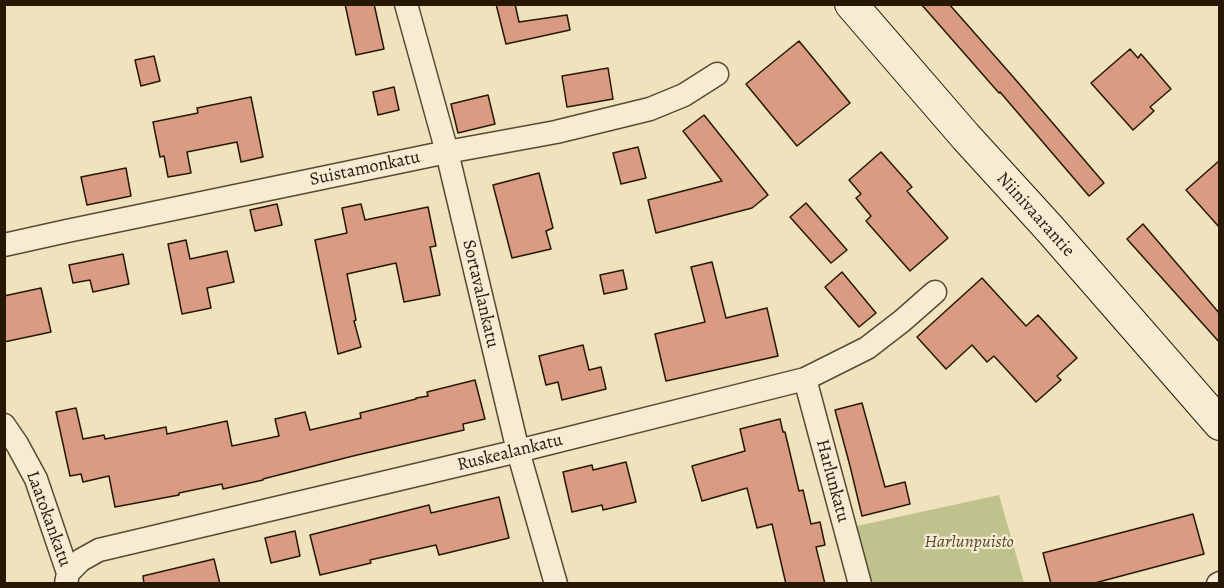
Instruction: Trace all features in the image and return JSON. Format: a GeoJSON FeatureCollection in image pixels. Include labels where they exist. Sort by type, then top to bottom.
{"type":"FeatureCollection","features":[{"type":"Feature","properties":{"kind":"main road","name":"Niinivaarantie"},"geometry":{"type":"LineString","coordinates":[[851,4],[1220,424]]}},
{"type":"Feature","properties":{"kind":"street","name":"Sortavalankatu"},"geometry":{"type":"LineString","coordinates":[[406,4],[447,152],[518,451],[556,584]]}},
{"type":"Feature","properties":{"kind":"street","name":"Suistamonkatu"},"geometry":{"type":"LineString","coordinates":[[4,245],[447,152],[556,132],[650,108],[684,95],[717,74]]}},
{"type":"Feature","properties":{"kind":"street","name":"Ruskealankatu"},"geometry":{"type":"LineString","coordinates":[[67,578],[81,561],[99,550],[518,451],[804,379],[867,348],[935,292]]}},
{"type":"Feature","properties":{"kind":"street","name":"Harlunkatu"},"geometry":{"type":"LineString","coordinates":[[804,379],[860,584]]}},
{"type":"Feature","properties":{"kind":"street","name":"Laatokankatu"},"geometry":{"type":"LineString","coordinates":[[4,425],[36,479],[67,578]]}},
{"type":"Feature","properties":{"kind":"green space","name":"Harlunpuisto"},"geometry":{"type":"Polygon","coordinates":[[[999,495],[1024,583],[867,583],[852,527],[999,495]]]}},
{"type":"Feature","properties":{"kind":"building"},"geometry":{"type":"Polygon","coordinates":[[[345,4],[374,4],[384,49],[356,55],[345,4]]]}},
{"type":"Feature","properties":{"kind":"building"},"geometry":{"type":"Polygon","coordinates":[[[496,4],[515,4],[519,22],[567,15],[570,30],[506,44],[496,4]]]}},
{"type":"Feature","properties":{"kind":"building"},"geometry":{"type":"Polygon","coordinates":[[[921,4],[949,4],[1104,183],[1089,196],[921,4]]]}},
{"type":"Feature","properties":{"kind":"building"},"geometry":{"type":"Polygon","coordinates":[[[799,41],[850,103],[797,146],[746,84],[799,41]]]}},
{"type":"Feature","properties":{"kind":"building"},"geometry":{"type":"Polygon","coordinates":[[[1130,49],[1138,58],[1141,54],[1171,89],[1150,107],[1154,111],[1133,130],[1091,83],[1130,49]]]}},
{"type":"Feature","properties":{"kind":"building"},"geometry":{"type":"Polygon","coordinates":[[[154,56],[160,81],[141,86],[135,60],[154,56]]]}},
{"type":"Feature","properties":{"kind":"building"},"geometry":{"type":"Polygon","coordinates":[[[608,68],[613,99],[567,107],[562,76],[608,68]]]}},
{"type":"Feature","properties":{"kind":"building"},"geometry":{"type":"Polygon","coordinates":[[[394,87],[399,110],[378,115],[373,92],[394,87]]]}},
{"type":"Feature","properties":{"kind":"building"},"geometry":{"type":"Polygon","coordinates":[[[488,95],[495,124],[458,133],[451,104],[488,95]]]}},
{"type":"Feature","properties":{"kind":"building"},"geometry":{"type":"Polygon","coordinates":[[[251,97],[263,157],[241,162],[237,142],[187,152],[191,173],[168,177],[164,156],[160,157],[153,122],[198,113],[197,108],[251,97]]]}},
{"type":"Feature","properties":{"kind":"building"},"geometry":{"type":"Polygon","coordinates":[[[704,115],[768,195],[752,208],[656,233],[648,200],[722,181],[683,131],[704,115]]]}},
{"type":"Feature","properties":{"kind":"building"},"geometry":{"type":"Polygon","coordinates":[[[638,147],[646,178],[621,184],[613,153],[638,147]]]}},
{"type":"Feature","properties":{"kind":"building"},"geometry":{"type":"Polygon","coordinates":[[[881,152],[912,187],[907,191],[948,238],[910,271],[866,221],[871,216],[856,198],[861,194],[849,180],[881,152]]]}},
{"type":"Feature","properties":{"kind":"building"},"geometry":{"type":"Polygon","coordinates":[[[1220,160],[1220,228],[1186,190],[1220,160]]]}},
{"type":"Feature","properties":{"kind":"building"},"geometry":{"type":"Polygon","coordinates":[[[126,168],[131,196],[87,205],[81,177],[126,168]]]}},
{"type":"Feature","properties":{"kind":"building"},"geometry":{"type":"Polygon","coordinates":[[[539,173],[553,228],[546,231],[551,249],[512,258],[493,185],[539,173]]]}},
{"type":"Feature","properties":{"kind":"building"},"geometry":{"type":"Polygon","coordinates":[[[806,203],[847,250],[831,263],[790,217],[806,203]]]}},
{"type":"Feature","properties":{"kind":"building"},"geometry":{"type":"Polygon","coordinates":[[[277,204],[282,225],[255,231],[250,210],[277,204]]]}},
{"type":"Feature","properties":{"kind":"building"},"geometry":{"type":"Polygon","coordinates":[[[361,204],[365,220],[428,207],[436,246],[430,247],[440,295],[404,302],[396,263],[347,274],[356,320],[354,321],[361,347],[338,354],[315,240],[347,233],[342,208],[361,204]]]}},
{"type":"Feature","properties":{"kind":"building"},"geometry":{"type":"Polygon","coordinates":[[[1143,224],[1220,314],[1220,343],[1127,239],[1143,224]]]}},
{"type":"Feature","properties":{"kind":"building"},"geometry":{"type":"Polygon","coordinates":[[[186,240],[190,259],[227,251],[234,282],[207,288],[211,308],[182,314],[168,244],[186,240]]]}},
{"type":"Feature","properties":{"kind":"building"},"geometry":{"type":"Polygon","coordinates":[[[123,254],[129,284],[93,292],[90,280],[73,283],[69,265],[123,254]]]}},
{"type":"Feature","properties":{"kind":"building"},"geometry":{"type":"Polygon","coordinates":[[[712,262],[726,318],[767,308],[778,356],[666,381],[655,334],[705,322],[691,267],[712,262]]]}},
{"type":"Feature","properties":{"kind":"building"},"geometry":{"type":"Polygon","coordinates":[[[623,270],[627,289],[604,294],[600,275],[623,270]]]}},
{"type":"Feature","properties":{"kind":"building"},"geometry":{"type":"Polygon","coordinates":[[[842,272],[876,313],[859,327],[825,287],[842,272]]]}},
{"type":"Feature","properties":{"kind":"building"},"geometry":{"type":"Polygon","coordinates":[[[982,278],[1026,326],[1038,315],[1077,358],[1057,376],[1061,380],[1036,402],[994,356],[987,362],[972,345],[946,369],[917,337],[982,278]]]}},
{"type":"Feature","properties":{"kind":"building"},"geometry":{"type":"Polygon","coordinates":[[[41,288],[51,332],[4,342],[4,296],[41,288]]]}},
{"type":"Feature","properties":{"kind":"building"},"geometry":{"type":"Polygon","coordinates":[[[583,345],[589,370],[601,367],[606,389],[562,400],[558,382],[546,385],[539,356],[583,345]]]}},
{"type":"Feature","properties":{"kind":"building"},"geometry":{"type":"Polygon","coordinates":[[[475,380],[485,419],[463,424],[464,430],[223,489],[222,484],[115,507],[109,476],[83,482],[81,474],[70,476],[56,412],[76,408],[83,439],[104,435],[105,439],[166,427],[167,434],[227,421],[232,446],[279,436],[275,419],[305,412],[310,430],[361,418],[360,413],[428,396],[427,392],[475,380]]]}},
{"type":"Feature","properties":{"kind":"building"},"geometry":{"type":"Polygon","coordinates":[[[862,403],[885,487],[905,482],[910,504],[862,516],[835,410],[862,403]]]}},
{"type":"Feature","properties":{"kind":"building"},"geometry":{"type":"Polygon","coordinates":[[[780,419],[799,491],[803,490],[811,524],[820,522],[825,545],[816,547],[825,584],[786,584],[772,524],[757,528],[747,488],[702,501],[692,466],[745,451],[740,429],[780,419]]]}},
{"type":"Feature","properties":{"kind":"building"},"geometry":{"type":"Polygon","coordinates":[[[626,462],[636,502],[603,510],[602,505],[572,512],[563,472],[592,465],[593,470],[626,462]]]}},
{"type":"Feature","properties":{"kind":"building"},"geometry":{"type":"Polygon","coordinates":[[[499,497],[509,538],[439,555],[436,545],[370,560],[371,563],[320,575],[310,535],[429,505],[431,513],[499,497]]]}},
{"type":"Feature","properties":{"kind":"building"},"geometry":{"type":"Polygon","coordinates":[[[1193,514],[1204,554],[1091,584],[1051,584],[1043,553],[1193,514]]]}},
{"type":"Feature","properties":{"kind":"building"},"geometry":{"type":"Polygon","coordinates":[[[295,531],[300,556],[271,563],[265,538],[295,531]]]}},
{"type":"Feature","properties":{"kind":"building"},"geometry":{"type":"Polygon","coordinates":[[[214,559],[220,584],[144,584],[143,576],[214,559]]]}}]}
